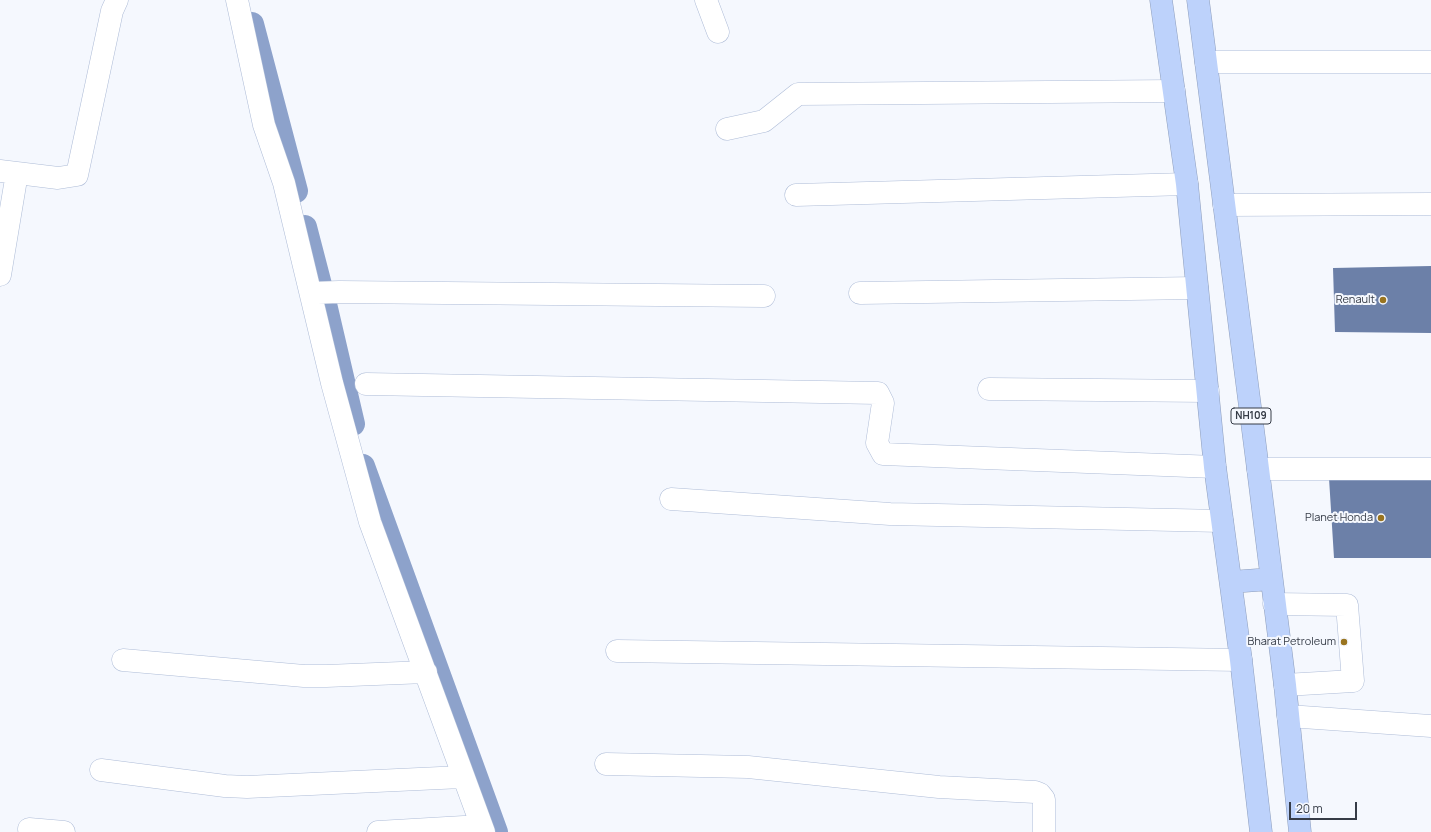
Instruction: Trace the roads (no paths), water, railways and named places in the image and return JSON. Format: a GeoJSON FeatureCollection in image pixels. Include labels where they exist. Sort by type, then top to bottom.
{"type":"FeatureCollection","features":[{"type":"Feature","properties":{"kind":"highway"},"geometry":{"type":"LineString","coordinates":[[1160,0],[1187,184],[1196,288],[1215,467],[1241,660],[1261,832]]}},
{"type":"Feature","properties":{"kind":"highway","name":"NH109"},"geometry":{"type":"LineString","coordinates":[[1198,0],[1285,685],[1300,832]]}},
{"type":"Feature","properties":{"kind":"highway"},"geometry":{"type":"LineString","coordinates":[[1231,582],[1272,579]]}},
{"type":"Feature","properties":{"kind":"street"},"geometry":{"type":"LineString","coordinates":[[0,275],[8,172],[58,178],[77,175],[112,11],[117,0]]}},
{"type":"Feature","properties":{"kind":"street"},"geometry":{"type":"LineString","coordinates":[[237,0],[264,124],[284,183],[313,293],[332,383],[370,522],[482,829],[378,832]]}},
{"type":"Feature","properties":{"kind":"street"},"geometry":{"type":"LineString","coordinates":[[706,0],[718,32]]}},
{"type":"Feature","properties":{"kind":"street"},"geometry":{"type":"LineString","coordinates":[[1206,62],[1431,62]]}},
{"type":"Feature","properties":{"kind":"street"},"geometry":{"type":"LineString","coordinates":[[727,129],[764,121],[798,94],[1174,91]]}},
{"type":"Feature","properties":{"kind":"street"},"geometry":{"type":"LineString","coordinates":[[796,194],[1187,184]]}},
{"type":"Feature","properties":{"kind":"street"},"geometry":{"type":"LineString","coordinates":[[1224,205],[1431,204]]}},
{"type":"Feature","properties":{"kind":"street"},"geometry":{"type":"LineString","coordinates":[[860,293],[1196,288]]}},
{"type":"Feature","properties":{"kind":"street"},"geometry":{"type":"LineString","coordinates":[[313,293],[764,296]]}},
{"type":"Feature","properties":{"kind":"street"},"geometry":{"type":"LineString","coordinates":[[366,384],[878,393],[883,403],[877,443],[883,454],[1215,467]]}},
{"type":"Feature","properties":{"kind":"street"},"geometry":{"type":"LineString","coordinates":[[989,389],[1208,391]]}},
{"type":"Feature","properties":{"kind":"street"},"geometry":{"type":"LineString","coordinates":[[1258,469],[1431,469]]}},
{"type":"Feature","properties":{"kind":"street"},"geometry":{"type":"LineString","coordinates":[[671,499],[890,514],[1222,521]]}},
{"type":"Feature","properties":{"kind":"street"},"geometry":{"type":"LineString","coordinates":[[1274,604],[1347,605],[1353,681],[1285,685]]}},
{"type":"Feature","properties":{"kind":"street"},"geometry":{"type":"LineString","coordinates":[[617,651],[1241,660]]}},
{"type":"Feature","properties":{"kind":"street"},"geometry":{"type":"LineString","coordinates":[[123,660],[304,676],[426,672]]}},
{"type":"Feature","properties":{"kind":"street"},"geometry":{"type":"LineString","coordinates":[[1288,716],[1431,726]]}},
{"type":"Feature","properties":{"kind":"street"},"geometry":{"type":"LineString","coordinates":[[606,764],[748,767],[939,787],[1035,792],[1040,794],[1044,799],[1044,832]]}},
{"type":"Feature","properties":{"kind":"street"},"geometry":{"type":"LineString","coordinates":[[101,770],[225,786],[247,787],[462,777]]}},
{"type":"Feature","properties":{"kind":"street"},"geometry":{"type":"LineString","coordinates":[[29,829],[64,832]]}},
{"type":"Feature","properties":{"kind":"waterway"},"geometry":{"type":"LineString","coordinates":[[252,24],[296,191]]}},
{"type":"Feature","properties":{"kind":"waterway"},"geometry":{"type":"LineString","coordinates":[[305,227],[325,304],[353,424]]}},
{"type":"Feature","properties":{"kind":"waterway"},"geometry":{"type":"LineString","coordinates":[[363,466],[496,832]]}},
{"type":"Feature","properties":{"kind":"place","name":"Renault"},"geometry":{"type":"Point","coordinates":[1383,300]}},
{"type":"Feature","properties":{"kind":"place","name":"Planet Honda"},"geometry":{"type":"Point","coordinates":[1381,518]}},
{"type":"Feature","properties":{"kind":"place","name":"Bharat Petroleum"},"geometry":{"type":"Point","coordinates":[1344,642]}}]}
